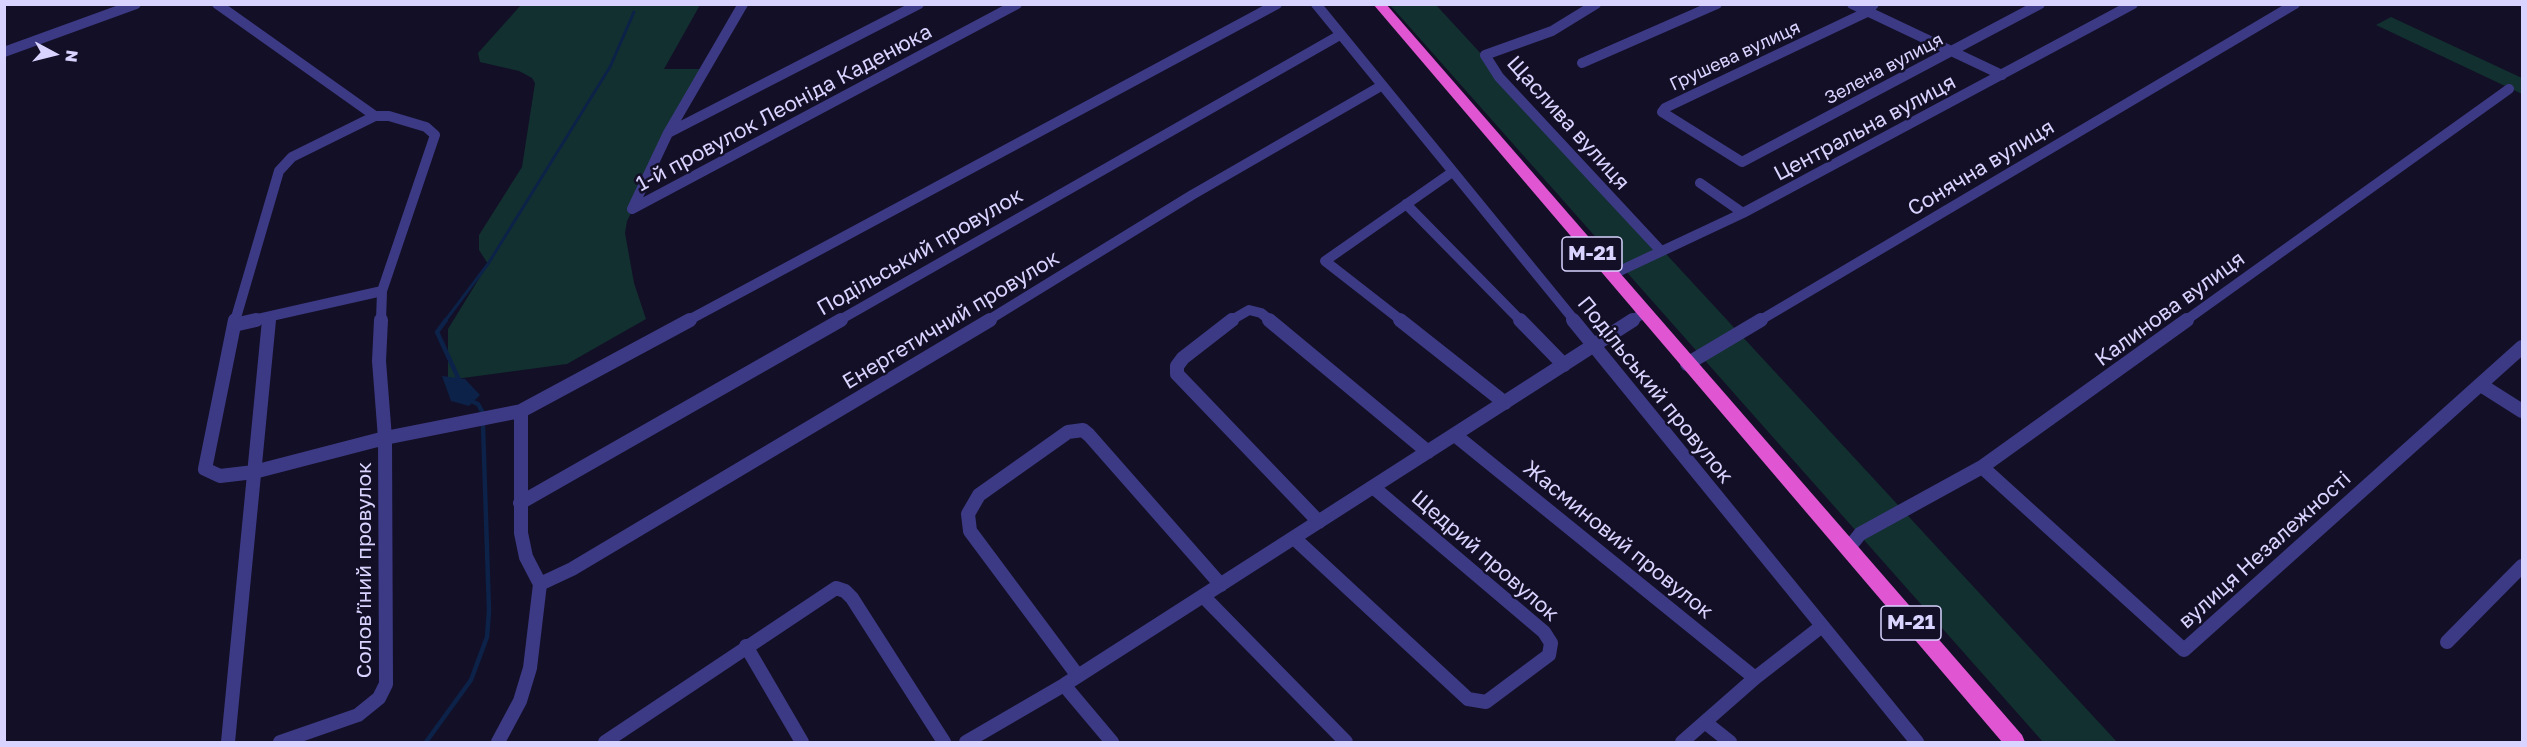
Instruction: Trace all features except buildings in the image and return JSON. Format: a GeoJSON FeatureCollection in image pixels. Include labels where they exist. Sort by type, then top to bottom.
{"type":"FeatureCollection","features":[{"type":"Feature","properties":{"kind":"highway","name":"М-21"},"geometry":{"type":"LineString","coordinates":[[1379,4],[2015,742]]}},
{"type":"Feature","properties":{"kind":"street"},"geometry":{"type":"LineString","coordinates":[[4,52],[136,4]]}},
{"type":"Feature","properties":{"kind":"street"},"geometry":{"type":"LineString","coordinates":[[217,4],[375,116]]}},
{"type":"Feature","properties":{"kind":"street"},"geometry":{"type":"LineString","coordinates":[[668,134],[743,4]]}},
{"type":"Feature","properties":{"kind":"street"},"geometry":{"type":"LineString","coordinates":[[668,134],[919,4]]}},
{"type":"Feature","properties":{"kind":"street","name":"1-й провулок Леоніда Каденюка"},"geometry":{"type":"LineString","coordinates":[[668,134],[632,209],[1017,4]]}},
{"type":"Feature","properties":{"kind":"street"},"geometry":{"type":"LineString","coordinates":[[498,742],[520,701],[530,668],[540,584],[522,545],[521,411],[1277,4]]}},
{"type":"Feature","properties":{"kind":"street","name":"Подільський провулок"},"geometry":{"type":"LineString","coordinates":[[1316,4],[1917,742]]}},
{"type":"Feature","properties":{"kind":"street","name":"Щаслива вулиця"},"geometry":{"type":"LineString","coordinates":[[1596,4],[1552,31],[1485,55],[1499,77],[1661,250]]}},
{"type":"Feature","properties":{"kind":"street"},"geometry":{"type":"LineString","coordinates":[[1582,63],[1717,4]]}},
{"type":"Feature","properties":{"kind":"street"},"geometry":{"type":"LineString","coordinates":[[1852,4],[1871,8],[1952,52],[2002,75]]}},
{"type":"Feature","properties":{"kind":"street","name":"Зелена вулиця"},"geometry":{"type":"LineString","coordinates":[[1742,162],[2040,4]]}},
{"type":"Feature","properties":{"kind":"street","name":"Центральна вулиця"},"geometry":{"type":"LineString","coordinates":[[1611,275],[1743,213],[2133,4]]}},
{"type":"Feature","properties":{"kind":"street","name":"Сонячна вулиця"},"geometry":{"type":"LineString","coordinates":[[1687,364],[2295,4]]}},
{"type":"Feature","properties":{"kind":"street","name":"Грушева вулиця"},"geometry":{"type":"LineString","coordinates":[[1742,162],[1662,112],[1665,108],[1871,8]]}},
{"type":"Feature","properties":{"kind":"street","name":"Подільський провулок"},"geometry":{"type":"LineString","coordinates":[[520,503],[1340,35]]}},
{"type":"Feature","properties":{"kind":"street","name":"Енергетичний провулок"},"geometry":{"type":"LineString","coordinates":[[540,584],[572,569],[900,375],[1202,189],[1381,86]]}},
{"type":"Feature","properties":{"kind":"street","name":"Калинова вулиця"},"geometry":{"type":"LineString","coordinates":[[1848,549],[1860,534],[1983,467],[2509,89]]}},
{"type":"Feature","properties":{"kind":"street","name":"Соловʼїний провулок"},"geometry":{"type":"LineString","coordinates":[[280,742],[358,715],[379,698],[386,684],[385,438],[378,361],[382,291],[435,135],[426,127],[389,116],[375,116],[283,164],[234,325],[205,469],[220,476],[254,472],[385,438],[521,411]]}},
{"type":"Feature","properties":{"kind":"street"},"geometry":{"type":"LineString","coordinates":[[1451,172],[1328,257],[1326,263],[1505,403]]}},
{"type":"Feature","properties":{"kind":"street"},"geometry":{"type":"LineString","coordinates":[[1700,183],[1743,213]]}},
{"type":"Feature","properties":{"kind":"street"},"geometry":{"type":"LineString","coordinates":[[1406,204],[1564,365]]}},
{"type":"Feature","properties":{"kind":"street"},"geometry":{"type":"LineString","coordinates":[[234,325],[382,291]]}},
{"type":"Feature","properties":{"kind":"street"},"geometry":{"type":"LineString","coordinates":[[1319,522],[1177,374],[1177,366],[1183,357],[1240,314],[1250,310],[1261,313],[1428,452]]}},
{"type":"Feature","properties":{"kind":"street"},"geometry":{"type":"LineString","coordinates":[[966,742],[1064,685],[1644,313]]}},
{"type":"Feature","properties":{"kind":"street"},"geometry":{"type":"LineString","coordinates":[[228,742],[268,318]]}},
{"type":"Feature","properties":{"kind":"street","name":"вулиця Незалежності"},"geometry":{"type":"LineString","coordinates":[[1983,467],[2184,650],[2523,347]]}},
{"type":"Feature","properties":{"kind":"street"},"geometry":{"type":"LineString","coordinates":[[2481,385],[2523,411]]}},
{"type":"Feature","properties":{"kind":"street"},"geometry":{"type":"LineString","coordinates":[[1078,676],[970,531],[968,514],[979,495],[1068,432],[1076,429],[1089,435],[1221,585]]}},
{"type":"Feature","properties":{"kind":"street","name":"Жасминовий провулок"},"geometry":{"type":"LineString","coordinates":[[1455,435],[1755,678]]}},
{"type":"Feature","properties":{"kind":"street","name":"Щедрий провулок"},"geometry":{"type":"LineString","coordinates":[[1294,538],[1468,699],[1485,702],[1549,655],[1551,643],[1544,632],[1373,487]]}},
{"type":"Feature","properties":{"kind":"street"},"geometry":{"type":"LineString","coordinates":[[2447,642],[2523,566]]}},
{"type":"Feature","properties":{"kind":"street"},"geometry":{"type":"LineString","coordinates":[[614,740],[746,646],[836,588],[845,591],[944,742]]}},
{"type":"Feature","properties":{"kind":"street"},"geometry":{"type":"LineString","coordinates":[[1203,596],[1346,742]]}},
{"type":"Feature","properties":{"kind":"street"},"geometry":{"type":"LineString","coordinates":[[1682,742],[1707,723],[1755,678],[1822,626]]}},
{"type":"Feature","properties":{"kind":"street"},"geometry":{"type":"LineString","coordinates":[[746,646],[802,742]]}},
{"type":"Feature","properties":{"kind":"street"},"geometry":{"type":"LineString","coordinates":[[1064,685],[1112,742]]}},
{"type":"Feature","properties":{"kind":"street"},"geometry":{"type":"LineString","coordinates":[[1707,723],[1730,742]]}},
{"type":"Feature","properties":{"kind":"green space"},"geometry":{"type":"Polygon","coordinates":[[[521,5],[700,5],[664,69],[704,69],[627,221],[625,233],[634,283],[646,319],[567,364],[448,380],[448,329],[488,264],[479,250],[479,235],[522,167],[535,83],[532,78],[519,71],[480,62],[478,53],[521,5]]]}},
{"type":"Feature","properties":{"kind":"green space"},"geometry":{"type":"Polygon","coordinates":[[[1390,5],[1436,5],[2117,742],[2043,742],[1390,5]]]}},
{"type":"Feature","properties":{"kind":"green space"},"geometry":{"type":"Polygon","coordinates":[[[2391,17],[2522,78],[2522,94],[2376,25],[2391,17]]]}},
{"type":"Feature","properties":{"kind":"water"},"geometry":{"type":"Polygon","coordinates":[[[442,376],[465,379],[480,395],[469,406],[451,401],[442,376]]]}},
{"type":"Feature","properties":{"kind":"waterway"},"geometry":{"type":"LineString","coordinates":[[445,321],[488,264],[610,67],[634,12]]}},
{"type":"Feature","properties":{"kind":"waterway"},"geometry":{"type":"LineString","coordinates":[[446,320],[437,332],[460,382]]}},
{"type":"Feature","properties":{"kind":"waterway"},"geometry":{"type":"LineString","coordinates":[[471,401],[478,404],[483,413]]}},
{"type":"Feature","properties":{"kind":"waterway"},"geometry":{"type":"LineString","coordinates":[[426,742],[471,680],[487,637],[489,611],[483,426]]}}]}
